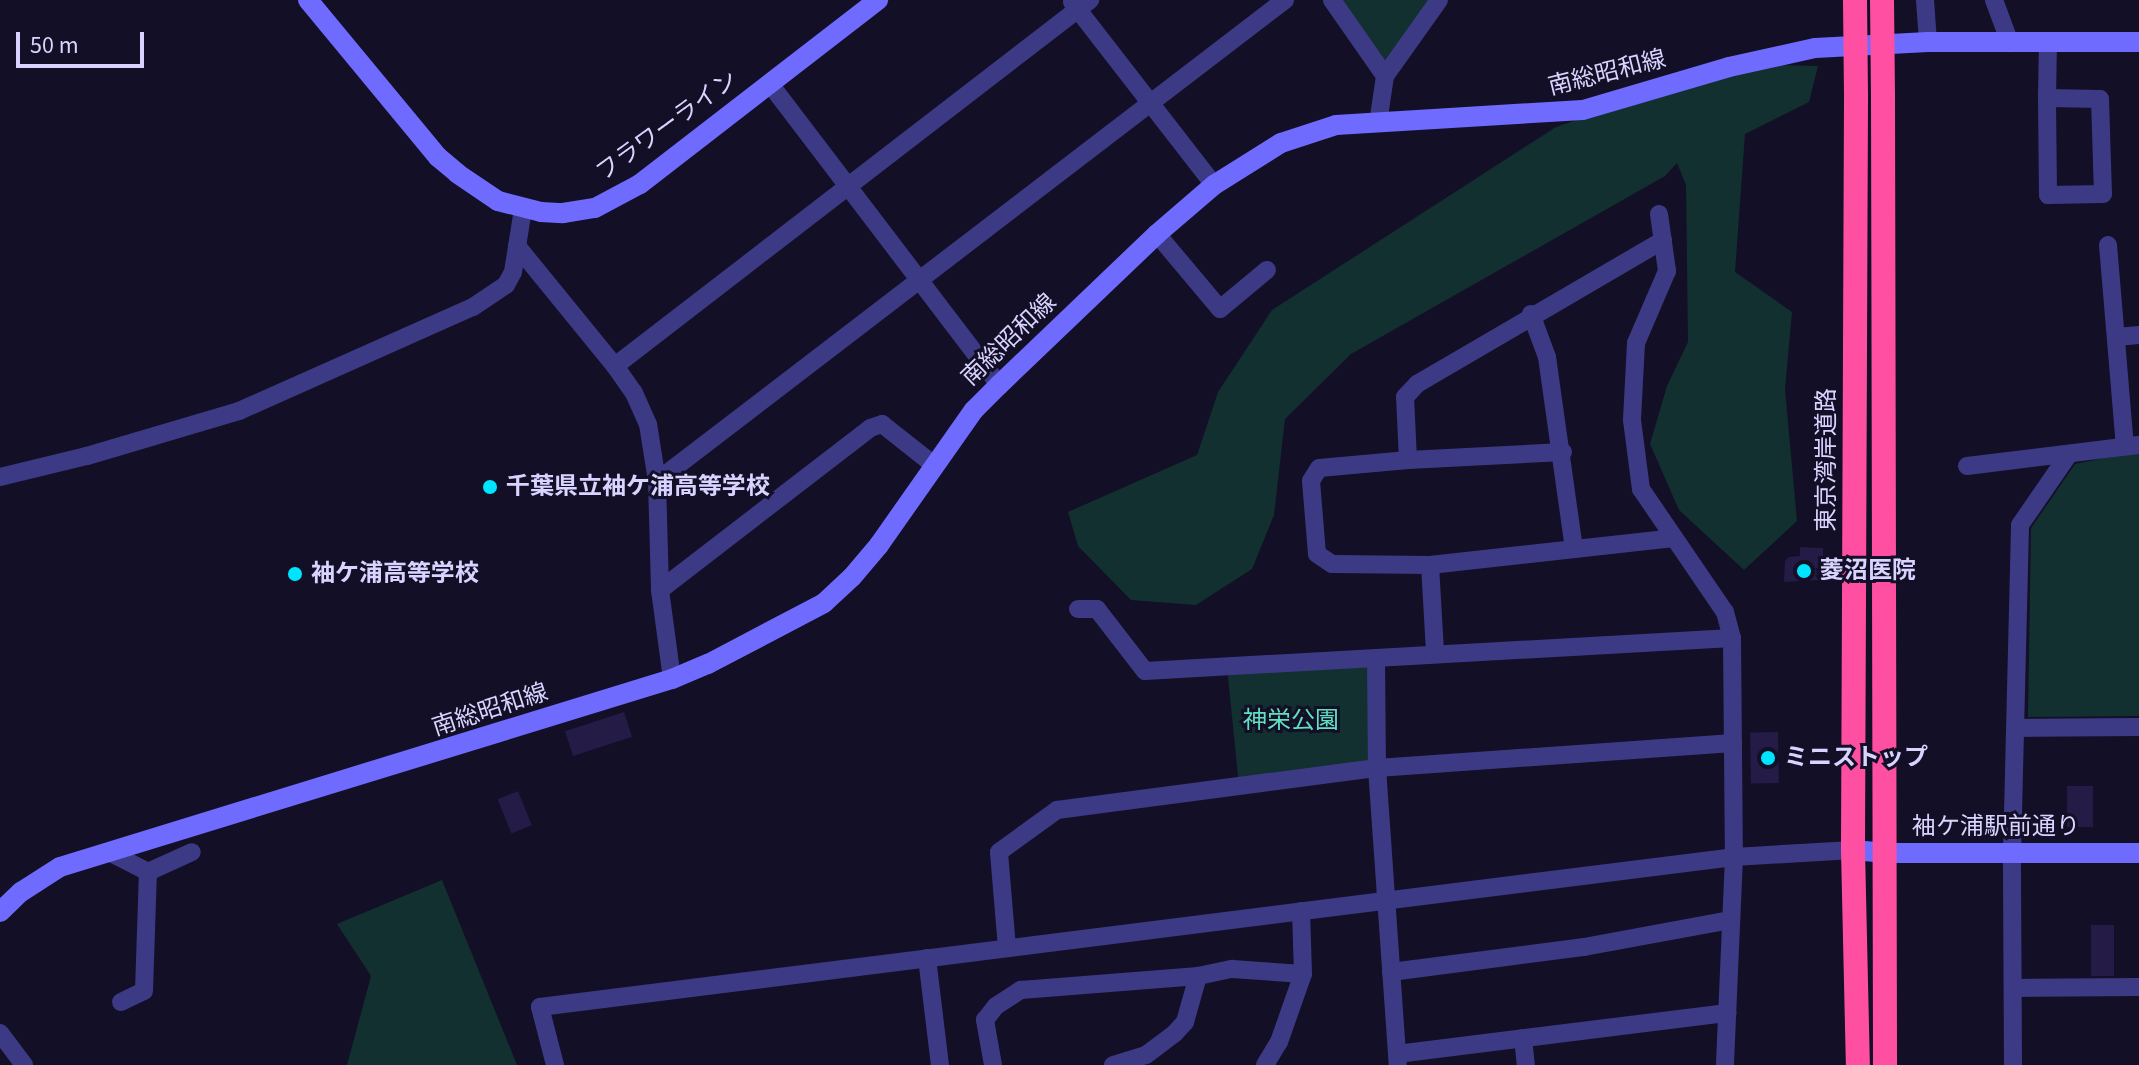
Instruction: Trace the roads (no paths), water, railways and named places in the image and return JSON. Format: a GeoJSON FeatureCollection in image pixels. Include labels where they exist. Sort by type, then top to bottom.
{"type":"FeatureCollection","features":[{"type":"Feature","properties":{"kind":"highway","name":"東京湾岸道路"},"geometry":{"type":"LineString","coordinates":[[1855,0],[1853,850],[1858,1065]]}},
{"type":"Feature","properties":{"kind":"highway"},"geometry":{"type":"LineString","coordinates":[[1882,0],[1887,853],[1885,1065]]}},
{"type":"Feature","properties":{"kind":"main road","name":"フラワーライン"},"geometry":{"type":"LineString","coordinates":[[308,0],[438,157],[478,190],[523,209],[563,213],[595,208],[619,197],[878,0]]}},
{"type":"Feature","properties":{"kind":"main road","name":"南総昭和線"},"geometry":{"type":"LineString","coordinates":[[0,912],[21,892],[50,873],[109,852],[672,679],[708,664],[824,603],[852,577],[879,545],[974,410],[1157,234],[1214,185],[1281,143],[1336,125],[1583,110],[1775,56],[1815,48],[1928,42],[2139,42]]}},
{"type":"Feature","properties":{"kind":"main road","name":"袖ケ浦駅前通り"},"geometry":{"type":"LineString","coordinates":[[1853,850],[1887,853],[2139,853]]}},
{"type":"Feature","properties":{"kind":"street"},"geometry":{"type":"LineString","coordinates":[[657,481],[1285,0]]}},
{"type":"Feature","properties":{"kind":"street"},"geometry":{"type":"LineString","coordinates":[[1332,0],[1385,76]]}},
{"type":"Feature","properties":{"kind":"street"},"geometry":{"type":"LineString","coordinates":[[1378,123],[1385,76],[1439,0]]}},
{"type":"Feature","properties":{"kind":"street"},"geometry":{"type":"LineString","coordinates":[[1925,0],[1928,42]]}},
{"type":"Feature","properties":{"kind":"street"},"geometry":{"type":"LineString","coordinates":[[1994,0],[2010,43]]}},
{"type":"Feature","properties":{"kind":"street"},"geometry":{"type":"LineString","coordinates":[[615,366],[849,188],[1079,3],[1214,185]]}},
{"type":"Feature","properties":{"kind":"street"},"geometry":{"type":"LineString","coordinates":[[2047,98],[2100,99],[2103,194],[2048,195],[2047,98],[2048,43]]}},
{"type":"Feature","properties":{"kind":"street"},"geometry":{"type":"LineString","coordinates":[[770,84],[999,385]]}},
{"type":"Feature","properties":{"kind":"street"},"geometry":{"type":"LineString","coordinates":[[0,477],[87,456],[239,411],[458,314],[506,285],[513,272],[523,209]]}},
{"type":"Feature","properties":{"kind":"street"},"geometry":{"type":"LineString","coordinates":[[1659,214],[1667,271],[1636,343],[1632,420],[1641,489],[1725,612],[1732,638],[1734,857],[1725,1065]]}},
{"type":"Feature","properties":{"kind":"street"},"geometry":{"type":"LineString","coordinates":[[1157,234],[1220,309],[1267,270]]}},
{"type":"Feature","properties":{"kind":"street"},"geometry":{"type":"LineString","coordinates":[[1408,460],[1405,397],[1417,384],[1531,314],[1663,240]]}},
{"type":"Feature","properties":{"kind":"street"},"geometry":{"type":"LineString","coordinates":[[1967,466],[2132,446],[2108,245]]}},
{"type":"Feature","properties":{"kind":"street"},"geometry":{"type":"LineString","coordinates":[[517,246],[615,366],[634,393],[648,424],[657,481],[660,590],[672,679]]}},
{"type":"Feature","properties":{"kind":"street"},"geometry":{"type":"LineString","coordinates":[[1531,314],[1547,357],[1563,452],[1574,549]]}},
{"type":"Feature","properties":{"kind":"street"},"geometry":{"type":"LineString","coordinates":[[2117,337],[2139,335]]}},
{"type":"Feature","properties":{"kind":"street"},"geometry":{"type":"LineString","coordinates":[[660,590],[870,428],[882,424],[934,465]]}},
{"type":"Feature","properties":{"kind":"street"},"geometry":{"type":"LineString","coordinates":[[1563,452],[1319,468],[1311,481],[1317,554],[1332,564],[1430,565],[1674,538]]}},
{"type":"Feature","properties":{"kind":"street"},"geometry":{"type":"LineString","coordinates":[[2013,1065],[2012,854],[2020,525],[2069,454]]}},
{"type":"Feature","properties":{"kind":"street"},"geometry":{"type":"LineString","coordinates":[[1430,565],[1435,652]]}},
{"type":"Feature","properties":{"kind":"street"},"geometry":{"type":"LineString","coordinates":[[1078,609],[1097,609],[1145,671],[1435,652],[1732,638]]}},
{"type":"Feature","properties":{"kind":"street"},"geometry":{"type":"LineString","coordinates":[[1376,658],[1377,768],[1397,1059],[1523,1038],[1727,1013]]}},
{"type":"Feature","properties":{"kind":"street"},"geometry":{"type":"LineString","coordinates":[[2016,728],[2139,727]]}},
{"type":"Feature","properties":{"kind":"street"},"geometry":{"type":"LineString","coordinates":[[1007,948],[999,852],[1057,810],[1377,768],[1733,743]]}},
{"type":"Feature","properties":{"kind":"street"},"geometry":{"type":"LineString","coordinates":[[555,1065],[540,1007],[1734,857],[1853,850]]}},
{"type":"Feature","properties":{"kind":"street"},"geometry":{"type":"LineString","coordinates":[[109,852],[148,872]]}},
{"type":"Feature","properties":{"kind":"street"},"geometry":{"type":"LineString","coordinates":[[148,872],[192,852]]}},
{"type":"Feature","properties":{"kind":"street"},"geometry":{"type":"LineString","coordinates":[[121,1002],[144,991],[148,872]]}},
{"type":"Feature","properties":{"kind":"street"},"geometry":{"type":"LineString","coordinates":[[1265,1065],[1279,1042],[1303,974],[1301,911]]}},
{"type":"Feature","properties":{"kind":"street"},"geometry":{"type":"LineString","coordinates":[[1391,972],[1584,947],[1730,920]]}},
{"type":"Feature","properties":{"kind":"street"},"geometry":{"type":"LineString","coordinates":[[927,958],[940,1065]]}},
{"type":"Feature","properties":{"kind":"street"},"geometry":{"type":"LineString","coordinates":[[993,1065],[985,1020],[996,1006],[1021,990],[1198,976],[1232,969],[1303,974]]}},
{"type":"Feature","properties":{"kind":"street"},"geometry":{"type":"LineString","coordinates":[[1113,1065],[1146,1055],[1175,1033],[1185,1022],[1198,976]]}},
{"type":"Feature","properties":{"kind":"street"},"geometry":{"type":"LineString","coordinates":[[2013,988],[2139,987]]}},
{"type":"Feature","properties":{"kind":"street"},"geometry":{"type":"LineString","coordinates":[[0,1033],[24,1065]]}},
{"type":"Feature","properties":{"kind":"street"},"geometry":{"type":"LineString","coordinates":[[1523,1038],[1526,1065]]}},
{"type":"Feature","properties":{"kind":"place","name":"千葉県立袖ケ浦高等学校"},"geometry":{"type":"Point","coordinates":[490,487]}},
{"type":"Feature","properties":{"kind":"place","name":"菱沼医院"},"geometry":{"type":"Point","coordinates":[1804,571]}},
{"type":"Feature","properties":{"kind":"place","name":"袖ケ浦高等学校"},"geometry":{"type":"Point","coordinates":[295,574]}},
{"type":"Feature","properties":{"kind":"place","name":"ミニストップ"},"geometry":{"type":"Point","coordinates":[1768,758]}},
{"type":"Feature","properties":{"kind":"park label","name":"神栄公園"},"geometry":{"type":"Point","coordinates":[1291,721]}}]}
